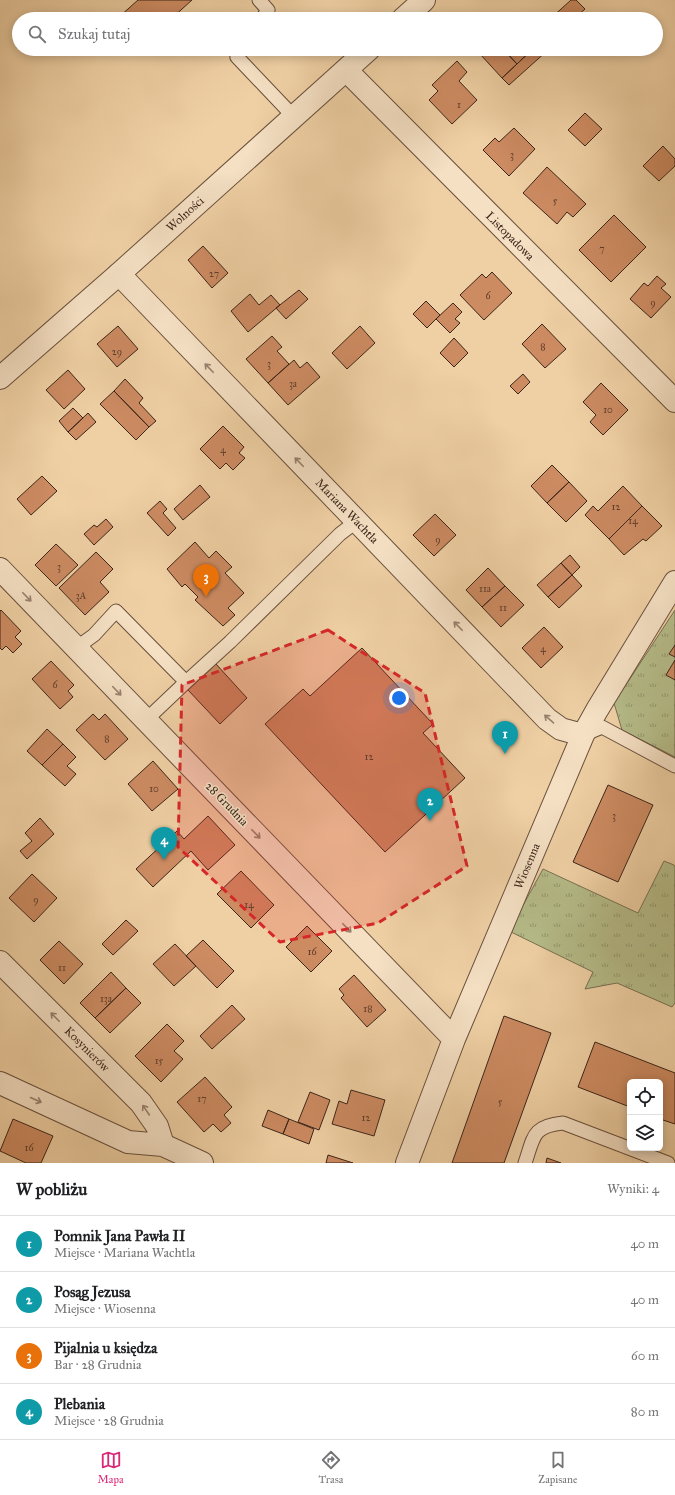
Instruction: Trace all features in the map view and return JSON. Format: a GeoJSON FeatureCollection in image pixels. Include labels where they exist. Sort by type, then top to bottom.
{"type":"FeatureCollection","features":[{"type":"Feature","properties":{"kind":"street"},"geometry":{"type":"LineString","coordinates":[[410,12],[424,0]]}},
{"type":"Feature","properties":{"kind":"street","name":"Wolności"},"geometry":{"type":"LineString","coordinates":[[0,378],[119,274],[361,56]]}},
{"type":"Feature","properties":{"kind":"street","name":"Listopadowa"},"geometry":{"type":"LineString","coordinates":[[346,70],[675,401]]}},
{"type":"Feature","properties":{"kind":"street","name":"Mariana Wachtla"},"geometry":{"type":"LineString","coordinates":[[119,274],[547,719],[561,729],[583,735]]}},
{"type":"Feature","properties":{"kind":"street","name":"28 Grudnia"},"geometry":{"type":"LineString","coordinates":[[0,569],[454,1038]]}},
{"type":"Feature","properties":{"kind":"street","name":"Wiosenna"},"geometry":{"type":"LineString","coordinates":[[408,1163],[454,1038],[583,735],[675,582]]}},
{"type":"Feature","properties":{"kind":"street","name":"Kosynierów"},"geometry":{"type":"LineString","coordinates":[[0,962],[141,1103],[156,1126],[163,1145]]}},
{"type":"Feature","properties":{"kind":"street"},"geometry":{"type":"LineString","coordinates":[[0,1084],[128,1142],[163,1145],[202,1163]]}},
{"type":"Feature","properties":{"kind":"lane"},"geometry":{"type":"LineString","coordinates":[[259,0],[268,10],[267,12]]}},
{"type":"Feature","properties":{"kind":"lane"},"geometry":{"type":"LineString","coordinates":[[238,56],[294,117]]}},
{"type":"Feature","properties":{"kind":"lane"},"geometry":{"type":"LineString","coordinates":[[146,720],[230,642],[340,534],[357,521]]}},
{"type":"Feature","properties":{"kind":"lane"},"geometry":{"type":"LineString","coordinates":[[76,648],[94,635],[116,611],[186,682]]}},
{"type":"Feature","properties":{"kind":"lane"},"geometry":{"type":"LineString","coordinates":[[583,735],[602,727],[675,766]]}},
{"type":"Feature","properties":{"kind":"lane"},"geometry":{"type":"LineString","coordinates":[[526,1163],[536,1132],[548,1124],[563,1123],[668,1163]]}},
{"type":"Feature","properties":{"kind":"highlighted area"},"geometry":{"type":"Polygon","coordinates":[[[328,630],[425,693],[467,866],[378,923],[280,942],[178,847],[182,685],[328,630]]]}},
{"type":"Feature","properties":{"kind":"green space"},"geometry":{"type":"Polygon","coordinates":[[[675,610],[675,757],[622,730],[614,703],[675,610]]]}},
{"type":"Feature","properties":{"kind":"green space"},"geometry":{"type":"Polygon","coordinates":[[[664,861],[674,865],[675,867],[675,1003],[672,1007],[617,983],[585,989],[593,972],[509,931],[543,869],[638,913],[664,861]]]}},
{"type":"Feature","properties":{"kind":"building"},"geometry":{"type":"Polygon","coordinates":[[[138,0],[192,0],[179,12],[125,12],[138,0]]]}},
{"type":"Feature","properties":{"kind":"building"},"geometry":{"type":"Polygon","coordinates":[[[571,0],[576,0],[585,9],[582,12],[558,12],[571,0]]]}},
{"type":"Feature","properties":{"kind":"building"},"geometry":{"type":"Polygon","coordinates":[[[482,56],[510,56],[517,64],[502,78],[482,56]]]}},
{"type":"Feature","properties":{"kind":"building"},"geometry":{"type":"Polygon","coordinates":[[[510,56],[525,56],[517,64],[510,56]]]}},
{"type":"Feature","properties":{"kind":"building"},"geometry":{"type":"Polygon","coordinates":[[[526,56],[541,56],[509,85],[502,78],[526,56]]]}},
{"type":"Feature","properties":{"kind":"building"},"geometry":{"type":"Polygon","coordinates":[[[457,61],[467,72],[459,81],[477,100],[452,124],[429,100],[438,91],[432,85],[457,61]]]}},
{"type":"Feature","properties":{"kind":"building"},"geometry":{"type":"Polygon","coordinates":[[[585,113],[602,129],[585,146],[568,130],[585,113]]]}},
{"type":"Feature","properties":{"kind":"building"},"geometry":{"type":"Polygon","coordinates":[[[514,128],[535,149],[509,176],[483,150],[495,138],[499,142],[514,128]]]}},
{"type":"Feature","properties":{"kind":"building"},"geometry":{"type":"Polygon","coordinates":[[[663,146],[675,159],[675,166],[659,181],[643,166],[663,146]]]}},
{"type":"Feature","properties":{"kind":"building"},"geometry":{"type":"Polygon","coordinates":[[[547,167],[586,204],[573,217],[567,212],[557,224],[523,193],[547,167]]]}},
{"type":"Feature","properties":{"kind":"building"},"geometry":{"type":"Polygon","coordinates":[[[614,215],[646,247],[611,282],[579,250],[614,215]]]}},
{"type":"Feature","properties":{"kind":"building"},"geometry":{"type":"Polygon","coordinates":[[[203,246],[228,273],[212,288],[188,260],[203,246]]]}},
{"type":"Feature","properties":{"kind":"building"},"geometry":{"type":"Polygon","coordinates":[[[492,272],[512,293],[484,320],[460,295],[482,274],[486,278],[492,272]]]}},
{"type":"Feature","properties":{"kind":"building"},"geometry":{"type":"Polygon","coordinates":[[[657,276],[666,284],[661,288],[671,297],[651,318],[630,299],[644,283],[648,286],[657,276]]]}},
{"type":"Feature","properties":{"kind":"building"},"geometry":{"type":"Polygon","coordinates":[[[299,290],[308,299],[286,319],[276,308],[299,290]]]}},
{"type":"Feature","properties":{"kind":"building"},"geometry":{"type":"Polygon","coordinates":[[[250,294],[259,305],[271,295],[280,305],[248,332],[231,311],[250,294]]]}},
{"type":"Feature","properties":{"kind":"building"},"geometry":{"type":"Polygon","coordinates":[[[426,301],[440,315],[427,328],[413,314],[426,301]]]}},
{"type":"Feature","properties":{"kind":"building"},"geometry":{"type":"Polygon","coordinates":[[[453,303],[462,312],[455,319],[460,323],[450,333],[436,319],[453,303]]]}},
{"type":"Feature","properties":{"kind":"building"},"geometry":{"type":"Polygon","coordinates":[[[542,324],[566,349],[545,368],[522,344],[542,324]]]}},
{"type":"Feature","properties":{"kind":"building"},"geometry":{"type":"Polygon","coordinates":[[[118,326],[138,349],[117,367],[97,344],[118,326]]]}},
{"type":"Feature","properties":{"kind":"building"},"geometry":{"type":"Polygon","coordinates":[[[360,326],[375,343],[347,369],[332,353],[360,326]]]}},
{"type":"Feature","properties":{"kind":"building"},"geometry":{"type":"Polygon","coordinates":[[[272,336],[282,347],[277,351],[289,364],[268,383],[246,359],[272,336]]]}},
{"type":"Feature","properties":{"kind":"building"},"geometry":{"type":"Polygon","coordinates":[[[454,338],[468,353],[454,367],[440,353],[454,338]]]}},
{"type":"Feature","properties":{"kind":"building"},"geometry":{"type":"Polygon","coordinates":[[[294,360],[300,368],[307,362],[320,377],[288,405],[268,383],[294,360]]]}},
{"type":"Feature","properties":{"kind":"building"},"geometry":{"type":"Polygon","coordinates":[[[68,370],[85,389],[64,409],[46,390],[68,370]]]}},
{"type":"Feature","properties":{"kind":"building"},"geometry":{"type":"Polygon","coordinates":[[[523,374],[530,382],[518,394],[510,386],[523,374]]]}},
{"type":"Feature","properties":{"kind":"building"},"geometry":{"type":"Polygon","coordinates":[[[125,379],[143,398],[139,403],[156,421],[149,427],[114,391],[125,379]]]}},
{"type":"Feature","properties":{"kind":"building"},"geometry":{"type":"Polygon","coordinates":[[[601,383],[628,410],[603,435],[590,422],[596,415],[583,402],[601,383]]]}},
{"type":"Feature","properties":{"kind":"building"},"geometry":{"type":"Polygon","coordinates":[[[114,391],[149,427],[136,440],[100,404],[114,391]]]}},
{"type":"Feature","properties":{"kind":"building"},"geometry":{"type":"Polygon","coordinates":[[[73,408],[83,418],[68,432],[59,421],[73,408]]]}},
{"type":"Feature","properties":{"kind":"building"},"geometry":{"type":"Polygon","coordinates":[[[88,413],[96,422],[76,440],[68,432],[88,413]]]}},
{"type":"Feature","properties":{"kind":"building"},"geometry":{"type":"Polygon","coordinates":[[[223,426],[244,447],[239,453],[245,458],[233,470],[226,463],[220,469],[200,449],[223,426]]]}},
{"type":"Feature","properties":{"kind":"building"},"geometry":{"type":"Polygon","coordinates":[[[552,465],[569,482],[547,503],[531,486],[552,465]]]}},
{"type":"Feature","properties":{"kind":"building"},"geometry":{"type":"Polygon","coordinates":[[[42,476],[57,491],[31,515],[17,499],[42,476]]]}},
{"type":"Feature","properties":{"kind":"building"},"geometry":{"type":"Polygon","coordinates":[[[569,482],[587,501],[566,522],[547,503],[569,482]]]}},
{"type":"Feature","properties":{"kind":"building"},"geometry":{"type":"Polygon","coordinates":[[[200,485],[210,497],[183,520],[174,509],[200,485]]]}},
{"type":"Feature","properties":{"kind":"building"},"geometry":{"type":"Polygon","coordinates":[[[623,486],[642,506],[609,539],[585,515],[593,506],[598,511],[623,486]]]}},
{"type":"Feature","properties":{"kind":"building"},"geometry":{"type":"Polygon","coordinates":[[[160,501],[167,509],[163,513],[176,528],[168,536],[147,513],[160,501]]]}},
{"type":"Feature","properties":{"kind":"building"},"geometry":{"type":"Polygon","coordinates":[[[642,506],[662,526],[646,541],[643,539],[624,555],[609,539],[642,506]]]}},
{"type":"Feature","properties":{"kind":"building"},"geometry":{"type":"Polygon","coordinates":[[[435,514],[456,535],[434,556],[413,535],[435,514]]]}},
{"type":"Feature","properties":{"kind":"building"},"geometry":{"type":"Polygon","coordinates":[[[106,519],[113,527],[94,545],[84,534],[94,525],[97,527],[106,519]]]}},
{"type":"Feature","properties":{"kind":"building"},"geometry":{"type":"Polygon","coordinates":[[[195,542],[209,558],[216,551],[232,567],[225,573],[244,593],[228,608],[235,615],[223,626],[195,600],[198,597],[185,584],[182,587],[167,569],[195,542]]]}},
{"type":"Feature","properties":{"kind":"building"},"geometry":{"type":"Polygon","coordinates":[[[56,544],[78,565],[56,586],[35,565],[56,544]]]}},
{"type":"Feature","properties":{"kind":"building"},"geometry":{"type":"Polygon","coordinates":[[[96,552],[113,569],[100,582],[109,592],[85,615],[59,588],[96,552]]]}},
{"type":"Feature","properties":{"kind":"building"},"geometry":{"type":"Polygon","coordinates":[[[570,555],[580,567],[572,575],[561,563],[570,555]]]}},
{"type":"Feature","properties":{"kind":"building"},"geometry":{"type":"Polygon","coordinates":[[[561,563],[572,575],[548,597],[537,585],[561,563]]]}},
{"type":"Feature","properties":{"kind":"building"},"geometry":{"type":"Polygon","coordinates":[[[488,568],[505,586],[482,607],[466,590],[488,568]]]}},
{"type":"Feature","properties":{"kind":"building"},"geometry":{"type":"Polygon","coordinates":[[[572,575],[582,586],[559,608],[548,597],[572,575]]]}},
{"type":"Feature","properties":{"kind":"building"},"geometry":{"type":"Polygon","coordinates":[[[505,586],[524,605],[501,627],[482,607],[505,586]]]}},
{"type":"Feature","properties":{"kind":"building"},"geometry":{"type":"Polygon","coordinates":[[[1,610],[21,631],[15,637],[22,644],[13,653],[6,646],[2,650],[0,648],[1,610]]]}},
{"type":"Feature","properties":{"kind":"building"},"geometry":{"type":"Polygon","coordinates":[[[544,627],[563,647],[541,668],[522,648],[544,627]]]}},
{"type":"Feature","properties":{"kind":"building"},"geometry":{"type":"Polygon","coordinates":[[[675,645],[675,657],[669,654],[675,645]]]}},
{"type":"Feature","properties":{"kind":"building"},"geometry":{"type":"Polygon","coordinates":[[[362,648],[433,724],[423,733],[465,778],[385,852],[265,724],[303,689],[310,696],[362,648]]]}},
{"type":"Feature","properties":{"kind":"building"},"geometry":{"type":"Polygon","coordinates":[[[675,660],[675,680],[666,675],[675,660]]]}},
{"type":"Feature","properties":{"kind":"building"},"geometry":{"type":"Polygon","coordinates":[[[51,661],[74,685],[68,691],[73,697],[60,709],[32,679],[51,661]]]}},
{"type":"Feature","properties":{"kind":"building"},"geometry":{"type":"Polygon","coordinates":[[[216,664],[247,698],[220,724],[188,690],[216,664]]]}},
{"type":"Feature","properties":{"kind":"building"},"geometry":{"type":"Polygon","coordinates":[[[93,714],[99,720],[105,714],[128,739],[105,760],[76,730],[93,714]]]}},
{"type":"Feature","properties":{"kind":"building"},"geometry":{"type":"Polygon","coordinates":[[[47,729],[63,744],[42,765],[27,751],[47,729]]]}},
{"type":"Feature","properties":{"kind":"building"},"geometry":{"type":"Polygon","coordinates":[[[63,744],[76,757],[67,766],[76,774],[65,786],[42,765],[63,744]]]}},
{"type":"Feature","properties":{"kind":"building"},"geometry":{"type":"Polygon","coordinates":[[[153,761],[178,789],[152,811],[128,784],[153,761]]]}},
{"type":"Feature","properties":{"kind":"building"},"geometry":{"type":"Polygon","coordinates":[[[608,785],[653,805],[618,882],[573,862],[608,785]]]}},
{"type":"Feature","properties":{"kind":"building"},"geometry":{"type":"Polygon","coordinates":[[[208,816],[235,845],[208,870],[191,851],[153,887],[136,869],[177,831],[184,839],[208,816]]]}},
{"type":"Feature","properties":{"kind":"building"},"geometry":{"type":"Polygon","coordinates":[[[40,818],[54,834],[27,859],[20,851],[32,841],[25,833],[40,818]]]}},
{"type":"Feature","properties":{"kind":"building"},"geometry":{"type":"Polygon","coordinates":[[[241,871],[274,905],[251,928],[217,894],[241,871]]]}},
{"type":"Feature","properties":{"kind":"building"},"geometry":{"type":"Polygon","coordinates":[[[32,874],[57,898],[34,922],[9,898],[32,874]]]}},
{"type":"Feature","properties":{"kind":"building"},"geometry":{"type":"Polygon","coordinates":[[[126,920],[138,931],[113,955],[102,944],[126,920]]]}},
{"type":"Feature","properties":{"kind":"building"},"geometry":{"type":"Polygon","coordinates":[[[307,926],[332,951],[311,972],[286,947],[307,926]]]}},
{"type":"Feature","properties":{"kind":"building"},"geometry":{"type":"Polygon","coordinates":[[[203,940],[234,971],[217,988],[186,956],[203,940]]]}},
{"type":"Feature","properties":{"kind":"building"},"geometry":{"type":"Polygon","coordinates":[[[59,941],[83,964],[64,984],[40,960],[59,941]]]}},
{"type":"Feature","properties":{"kind":"building"},"geometry":{"type":"Polygon","coordinates":[[[175,944],[196,966],[174,986],[153,964],[175,944]]]}},
{"type":"Feature","properties":{"kind":"building"},"geometry":{"type":"Polygon","coordinates":[[[111,972],[126,988],[95,1018],[80,1003],[111,972]]]}},
{"type":"Feature","properties":{"kind":"building"},"geometry":{"type":"Polygon","coordinates":[[[354,975],[386,1010],[367,1027],[341,998],[344,995],[339,989],[354,975]]]}},
{"type":"Feature","properties":{"kind":"building"},"geometry":{"type":"Polygon","coordinates":[[[126,988],[141,1003],[110,1033],[95,1018],[126,988]]]}},
{"type":"Feature","properties":{"kind":"building"},"geometry":{"type":"Polygon","coordinates":[[[232,1005],[245,1019],[212,1049],[200,1036],[232,1005]]]}},
{"type":"Feature","properties":{"kind":"building"},"geometry":{"type":"Polygon","coordinates":[[[504,1016],[551,1033],[504,1163],[452,1163],[504,1016]]]}},
{"type":"Feature","properties":{"kind":"building"},"geometry":{"type":"Polygon","coordinates":[[[167,1024],[184,1041],[174,1051],[183,1059],[161,1082],[135,1056],[167,1024]]]}},
{"type":"Feature","properties":{"kind":"building"},"geometry":{"type":"Polygon","coordinates":[[[595,1042],[675,1073],[675,1124],[663,1120],[663,1079],[627,1079],[627,1106],[578,1087],[595,1042]]]}},
{"type":"Feature","properties":{"kind":"building"},"geometry":{"type":"Polygon","coordinates":[[[205,1077],[232,1107],[224,1115],[231,1123],[221,1132],[213,1124],[204,1132],[177,1102],[205,1077]]]}},
{"type":"Feature","properties":{"kind":"building"},"geometry":{"type":"Polygon","coordinates":[[[351,1090],[385,1100],[374,1136],[332,1124],[339,1101],[347,1104],[351,1090]]]}},
{"type":"Feature","properties":{"kind":"building"},"geometry":{"type":"Polygon","coordinates":[[[310,1092],[330,1100],[319,1130],[298,1122],[310,1092]]]}},
{"type":"Feature","properties":{"kind":"building"},"geometry":{"type":"Polygon","coordinates":[[[268,1110],[289,1119],[283,1134],[262,1126],[268,1110]]]}},
{"type":"Feature","properties":{"kind":"building"},"geometry":{"type":"Polygon","coordinates":[[[13,1119],[53,1136],[41,1163],[26,1163],[0,1151],[13,1119]]]}},
{"type":"Feature","properties":{"kind":"building"},"geometry":{"type":"Polygon","coordinates":[[[289,1119],[314,1129],[309,1144],[283,1134],[289,1119]]]}},
{"type":"Feature","properties":{"kind":"building"},"geometry":{"type":"Polygon","coordinates":[[[328,1155],[353,1163],[326,1163],[328,1155]]]}},
{"type":"Feature","properties":{"kind":"building"},"geometry":{"type":"Polygon","coordinates":[[[547,1158],[561,1163],[546,1163],[547,1158]]]}},
{"type":"Feature","properties":{"kind":"place","name":"Pijalnia u księdza"},"geometry":{"type":"Point","coordinates":[206,597]}},
{"type":"Feature","properties":{"kind":"place","name":"Pomnik Jana Pawła II"},"geometry":{"type":"Point","coordinates":[505,754]}},
{"type":"Feature","properties":{"kind":"place","name":"Posąg Jezusa"},"geometry":{"type":"Point","coordinates":[430,821]}},
{"type":"Feature","properties":{"kind":"place","name":"Plebania"},"geometry":{"type":"Point","coordinates":[164,860]}}]}
